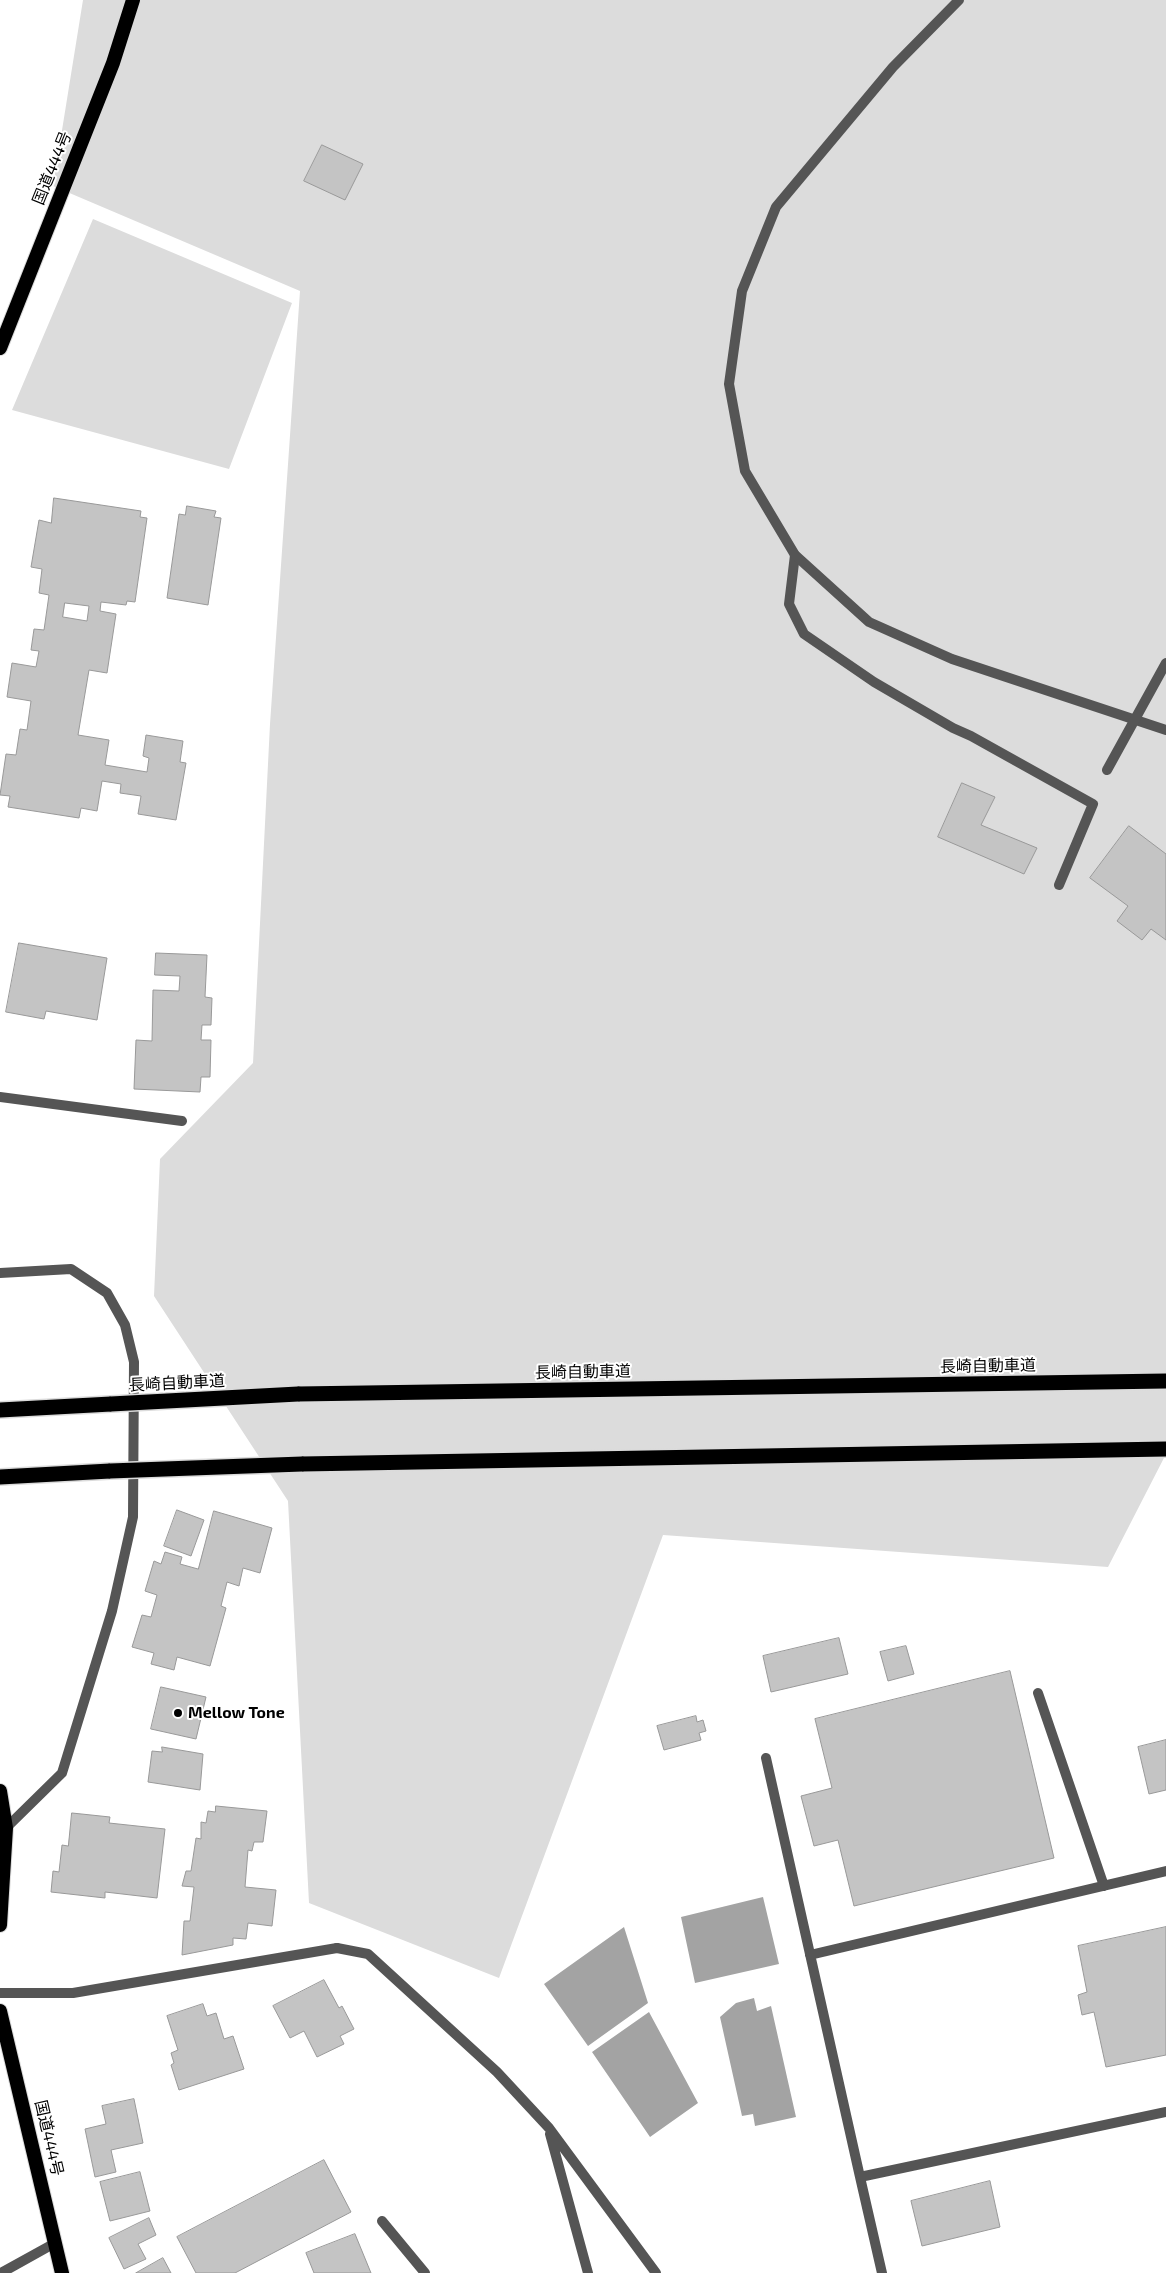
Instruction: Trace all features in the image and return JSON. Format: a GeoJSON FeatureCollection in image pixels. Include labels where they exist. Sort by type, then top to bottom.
{"type":"FeatureCollection","features":[{"type":"Feature","properties":{"kind":"highway","name":"国道444号"},"geometry":{"type":"LineString","coordinates":[[0,348],[113,63],[133,0]]}},
{"type":"Feature","properties":{"kind":"highway","name":"長崎自動車道"},"geometry":{"type":"LineString","coordinates":[[0,1410],[298,1394],[1166,1381]]}},
{"type":"Feature","properties":{"kind":"highway"},"geometry":{"type":"LineString","coordinates":[[0,1477],[302,1464],[1166,1449]]}},
{"type":"Feature","properties":{"kind":"highway"},"geometry":{"type":"LineString","coordinates":[[0,1791],[6,1828],[0,1925]]}},
{"type":"Feature","properties":{"kind":"highway","name":"国道444号"},"geometry":{"type":"LineString","coordinates":[[0,2011],[62,2273]]}},
{"type":"Feature","properties":{"kind":"street"},"geometry":{"type":"LineString","coordinates":[[959,0],[893,67],[776,207],[742,291],[729,384],[745,471],[795,555],[869,622],[952,659],[1166,730]]}},
{"type":"Feature","properties":{"kind":"street"},"geometry":{"type":"LineString","coordinates":[[795,555],[789,604],[804,634],[874,682],[953,728],[971,736],[1093,804],[1059,885]]}},
{"type":"Feature","properties":{"kind":"street"},"geometry":{"type":"LineString","coordinates":[[1107,770],[1166,663]]}},
{"type":"Feature","properties":{"kind":"street"},"geometry":{"type":"LineString","coordinates":[[0,1097],[182,1121]]}},
{"type":"Feature","properties":{"kind":"street"},"geometry":{"type":"LineString","coordinates":[[0,1273],[71,1269],[100,1288],[107,1293],[125,1325],[134,1362],[133,1518],[112,1611],[62,1773],[6,1828]]}},
{"type":"Feature","properties":{"kind":"street"},"geometry":{"type":"LineString","coordinates":[[1038,1693],[1104,1886]]}},
{"type":"Feature","properties":{"kind":"street"},"geometry":{"type":"LineString","coordinates":[[766,1758],[882,2273]]}},
{"type":"Feature","properties":{"kind":"street"},"geometry":{"type":"LineString","coordinates":[[810,1956],[1166,1871]]}},
{"type":"Feature","properties":{"kind":"street"},"geometry":{"type":"LineString","coordinates":[[0,1994],[73,1993],[336,1948],[368,1954],[497,2072],[549,2128],[656,2273]]}},
{"type":"Feature","properties":{"kind":"street"},"geometry":{"type":"LineString","coordinates":[[860,2177],[1166,2112]]}},
{"type":"Feature","properties":{"kind":"street"},"geometry":{"type":"LineString","coordinates":[[549,2128],[588,2273]]}},
{"type":"Feature","properties":{"kind":"street"},"geometry":{"type":"LineString","coordinates":[[382,2221],[425,2273]]}},
{"type":"Feature","properties":{"kind":"street"},"geometry":{"type":"LineString","coordinates":[[1,2273],[55,2243]]}},
{"type":"Feature","properties":{"kind":"shaded area"},"geometry":{"type":"Polygon","coordinates":[[[83,0],[1166,0],[1166,1454],[1108,1567],[663,1535],[499,1978],[309,1903],[288,1501],[154,1296],[160,1159],[253,1063],[270,724],[300,291],[53,186],[83,0]]]}},
{"type":"Feature","properties":{"kind":"shaded area"},"geometry":{"type":"Polygon","coordinates":[[[93,219],[292,303],[229,469],[12,410],[93,219]]]}},
{"type":"Feature","properties":{"kind":"shaded area"},"geometry":{"type":"Polygon","coordinates":[[[763,1897],[779,1964],[695,1983],[681,1917],[763,1897]]]}},
{"type":"Feature","properties":{"kind":"shaded area"},"geometry":{"type":"Polygon","coordinates":[[[624,1927],[648,2003],[588,2046],[544,1984],[624,1927]]]}},
{"type":"Feature","properties":{"kind":"shaded area"},"geometry":{"type":"Polygon","coordinates":[[[754,1998],[757,2011],[771,2006],[796,2117],[755,2126],[753,2114],[742,2116],[720,2017],[736,2003],[754,1998]]]}},
{"type":"Feature","properties":{"kind":"shaded area"},"geometry":{"type":"Polygon","coordinates":[[[649,2012],[698,2103],[650,2137],[592,2052],[649,2012]]]}},
{"type":"Feature","properties":{"kind":"building"},"geometry":{"type":"Polygon","coordinates":[[[322,145],[363,164],[345,200],[304,181],[322,145]]]}},
{"type":"Feature","properties":{"kind":"building"},"geometry":{"type":"Polygon","coordinates":[[[54,498],[141,511],[140,517],[147,518],[135,602],[127,601],[126,605],[101,602],[100,611],[116,614],[107,673],[89,670],[78,735],[109,740],[105,765],[147,772],[149,758],[143,756],[146,735],[183,741],[180,762],[186,763],[176,820],[138,814],[141,796],[120,793],[121,784],[102,781],[97,811],[81,808],[79,818],[8,807],[10,796],[0,795],[6,754],[16,755],[20,729],[27,730],[31,701],[7,697],[12,663],[36,667],[39,651],[31,650],[34,629],[44,630],[49,595],[39,593],[42,569],[31,567],[39,520],[51,523],[54,498]],[[65,603],[63,617],[87,621],[89,606],[65,603]]]}},
{"type":"Feature","properties":{"kind":"building"},"geometry":{"type":"Polygon","coordinates":[[[187,506],[216,511],[214,517],[221,518],[208,605],[167,598],[179,514],[185,515],[187,506]]]}},
{"type":"Feature","properties":{"kind":"building"},"geometry":{"type":"Polygon","coordinates":[[[962,783],[995,797],[981,825],[1037,848],[1024,874],[938,837],[962,783]]]}},
{"type":"Feature","properties":{"kind":"building"},"geometry":{"type":"Polygon","coordinates":[[[1129,826],[1166,854],[1166,940],[1151,929],[1142,940],[1117,921],[1128,906],[1090,878],[1129,826]]]}},
{"type":"Feature","properties":{"kind":"building"},"geometry":{"type":"Polygon","coordinates":[[[19,943],[107,958],[97,1020],[46,1011],[44,1019],[6,1012],[19,943]]]}},
{"type":"Feature","properties":{"kind":"building"},"geometry":{"type":"Polygon","coordinates":[[[156,953],[207,955],[205,997],[212,998],[211,1025],[202,1025],[201,1040],[211,1040],[210,1077],[201,1077],[200,1092],[134,1089],[136,1040],[152,1041],[153,990],[179,991],[180,976],[155,975],[156,953]]]}},
{"type":"Feature","properties":{"kind":"building"},"geometry":{"type":"Polygon","coordinates":[[[177,1510],[204,1520],[191,1556],[164,1546],[177,1510]]]}},
{"type":"Feature","properties":{"kind":"building"},"geometry":{"type":"Polygon","coordinates":[[[214,1511],[272,1528],[260,1573],[243,1568],[239,1586],[227,1582],[221,1606],[226,1608],[210,1666],[177,1657],[174,1670],[151,1664],[154,1653],[132,1647],[142,1615],[151,1617],[157,1595],[145,1591],[154,1561],[161,1564],[165,1552],[182,1557],[180,1564],[198,1569],[214,1511]]]}},
{"type":"Feature","properties":{"kind":"building"},"geometry":{"type":"Polygon","coordinates":[[[839,1638],[848,1674],[771,1692],[763,1656],[839,1638]]]}},
{"type":"Feature","properties":{"kind":"building"},"geometry":{"type":"Polygon","coordinates":[[[906,1646],[914,1674],[888,1681],[880,1652],[906,1646]]]}},
{"type":"Feature","properties":{"kind":"building"},"geometry":{"type":"Polygon","coordinates":[[[1010,1671],[1054,1858],[854,1906],[838,1840],[814,1846],[801,1796],[832,1788],[815,1719],[1010,1671]]]}},
{"type":"Feature","properties":{"kind":"building","name":"Mellow Tone"},"geometry":{"type":"Polygon","coordinates":[[[161,1687],[206,1697],[196,1739],[151,1729],[161,1687]]]}},
{"type":"Feature","properties":{"kind":"building"},"geometry":{"type":"Polygon","coordinates":[[[696,1716],[697,1722],[703,1720],[706,1731],[699,1733],[701,1740],[664,1750],[657,1726],[696,1716]]]}},
{"type":"Feature","properties":{"kind":"building"},"geometry":{"type":"Polygon","coordinates":[[[1166,1740],[1166,1790],[1149,1794],[1138,1747],[1166,1740]]]}},
{"type":"Feature","properties":{"kind":"building"},"geometry":{"type":"Polygon","coordinates":[[[162,1747],[203,1754],[200,1790],[148,1782],[152,1751],[162,1752],[162,1747]]]}},
{"type":"Feature","properties":{"kind":"building"},"geometry":{"type":"Polygon","coordinates":[[[216,1806],[267,1811],[263,1842],[254,1842],[252,1851],[248,1850],[245,1887],[276,1890],[272,1926],[248,1923],[246,1939],[233,1938],[233,1945],[182,1955],[184,1921],[190,1921],[194,1887],[182,1886],[186,1871],[191,1871],[196,1838],[201,1839],[201,1822],[206,1823],[208,1811],[215,1812],[216,1806]]]}},
{"type":"Feature","properties":{"kind":"building"},"geometry":{"type":"Polygon","coordinates":[[[72,1813],[110,1817],[109,1823],[165,1829],[157,1898],[105,1892],[105,1898],[51,1892],[53,1871],[59,1872],[62,1845],[68,1846],[72,1813]]]}},
{"type":"Feature","properties":{"kind":"building"},"geometry":{"type":"Polygon","coordinates":[[[1166,1927],[1166,2055],[1106,2067],[1094,2012],[1082,2015],[1078,1995],[1087,1992],[1078,1946],[1166,1927]]]}},
{"type":"Feature","properties":{"kind":"building"},"geometry":{"type":"Polygon","coordinates":[[[324,1980],[339,2008],[342,2006],[354,2029],[340,2036],[344,2044],[317,2057],[304,2031],[290,2038],[273,2006],[324,1980]]]}},
{"type":"Feature","properties":{"kind":"building"},"geometry":{"type":"Polygon","coordinates":[[[203,2004],[207,2016],[216,2013],[224,2039],[233,2036],[244,2069],[179,2090],[171,2065],[174,2063],[171,2053],[178,2050],[167,2016],[203,2004]]]}},
{"type":"Feature","properties":{"kind":"building"},"geometry":{"type":"Polygon","coordinates":[[[134,2099],[143,2143],[111,2150],[116,2172],[95,2177],[85,2129],[106,2124],[102,2106],[134,2099]]]}},
{"type":"Feature","properties":{"kind":"building"},"geometry":{"type":"Polygon","coordinates":[[[324,2160],[351,2212],[235,2273],[196,2273],[177,2237],[324,2160]]]}},
{"type":"Feature","properties":{"kind":"building"},"geometry":{"type":"Polygon","coordinates":[[[140,2172],[150,2211],[110,2221],[100,2182],[140,2172]]]}},
{"type":"Feature","properties":{"kind":"building"},"geometry":{"type":"Polygon","coordinates":[[[990,2181],[1000,2227],[922,2246],[911,2201],[990,2181]]]}},
{"type":"Feature","properties":{"kind":"building"},"geometry":{"type":"Polygon","coordinates":[[[149,2218],[156,2235],[138,2244],[146,2259],[124,2269],[109,2238],[149,2218]]]}},
{"type":"Feature","properties":{"kind":"building"},"geometry":{"type":"Polygon","coordinates":[[[355,2234],[371,2273],[314,2273],[306,2253],[355,2234]]]}},
{"type":"Feature","properties":{"kind":"building"},"geometry":{"type":"Polygon","coordinates":[[[163,2258],[171,2273],[136,2273],[163,2258]]]}},
{"type":"Feature","properties":{"kind":"place","name":"Mellow Tone"},"geometry":{"type":"Point","coordinates":[178,1713]}}]}
